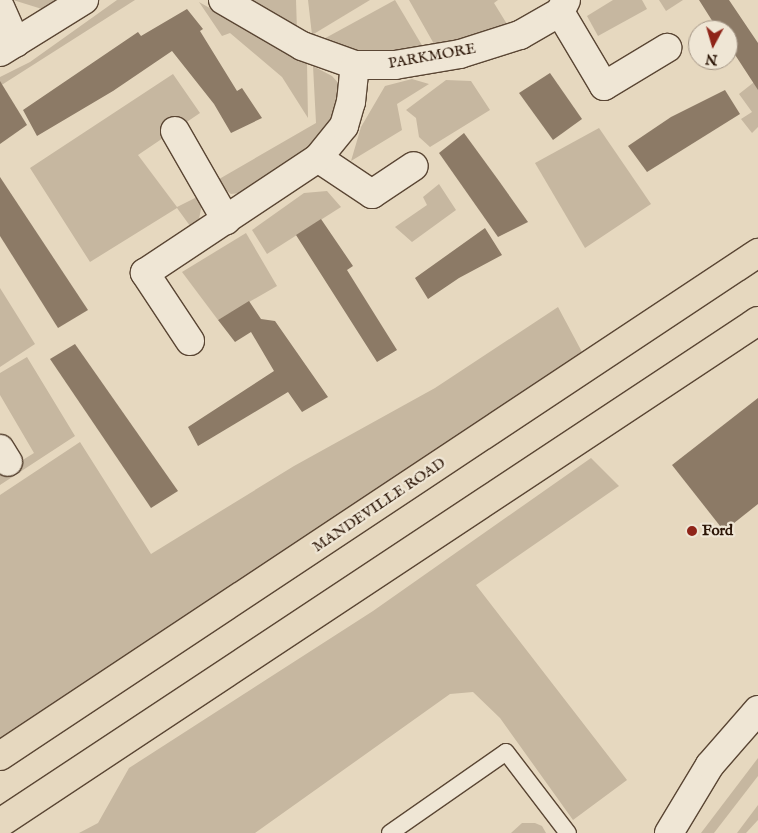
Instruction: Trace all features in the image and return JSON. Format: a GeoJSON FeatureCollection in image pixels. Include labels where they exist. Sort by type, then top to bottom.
{"type":"FeatureCollection","features":[{"type":"Feature","properties":{"kind":"main road","name":"MANDEVILLE ROAD"},"geometry":{"type":"LineString","coordinates":[[0,756],[758,253]]}},
{"type":"Feature","properties":{"kind":"main road"},"geometry":{"type":"LineString","coordinates":[[0,824],[758,321]]}},
{"type":"Feature","properties":{"kind":"street"},"geometry":{"type":"LineString","coordinates":[[0,6],[8,47],[84,0]]}},
{"type":"Feature","properties":{"kind":"street","name":"PARKMORE"},"geometry":{"type":"LineString","coordinates":[[223,0],[302,46],[355,65],[395,65],[460,54],[520,35],[563,6],[604,86],[667,48]]}},
{"type":"Feature","properties":{"kind":"street"},"geometry":{"type":"LineString","coordinates":[[190,341],[145,273],[318,158],[344,126],[351,102],[355,65]]}},
{"type":"Feature","properties":{"kind":"street"},"geometry":{"type":"LineString","coordinates":[[175,131],[226,220]]}},
{"type":"Feature","properties":{"kind":"street"},"geometry":{"type":"LineString","coordinates":[[318,158],[372,194],[414,166]]}},
{"type":"Feature","properties":{"kind":"street"},"geometry":{"type":"LineString","coordinates":[[670,833],[710,764],[758,710]]}},
{"type":"Feature","properties":{"kind":"lane"},"geometry":{"type":"LineString","coordinates":[[390,833],[506,752],[568,833]]}},
{"type":"Feature","properties":{"kind":"shaded area"},"geometry":{"type":"Polygon","coordinates":[[[13,0],[72,0],[61,7],[42,9],[13,0]]]}},
{"type":"Feature","properties":{"kind":"shaded area"},"geometry":{"type":"Polygon","coordinates":[[[117,0],[135,0],[0,86],[0,77],[30,62],[117,0]]]}},
{"type":"Feature","properties":{"kind":"shaded area"},"geometry":{"type":"Polygon","coordinates":[[[246,0],[296,0],[297,31],[246,0]]]}},
{"type":"Feature","properties":{"kind":"shaded area"},"geometry":{"type":"Polygon","coordinates":[[[308,0],[370,0],[312,35],[308,0]]]}},
{"type":"Feature","properties":{"kind":"shaded area"},"geometry":{"type":"Polygon","coordinates":[[[395,0],[426,52],[366,56],[320,41],[395,0]]]}},
{"type":"Feature","properties":{"kind":"shaded area"},"geometry":{"type":"Polygon","coordinates":[[[409,0],[498,0],[494,3],[510,29],[438,51],[409,0]]]}},
{"type":"Feature","properties":{"kind":"shaded area"},"geometry":{"type":"Polygon","coordinates":[[[613,0],[642,0],[647,9],[598,36],[587,16],[613,0]]]}},
{"type":"Feature","properties":{"kind":"shaded area"},"geometry":{"type":"Polygon","coordinates":[[[659,0],[683,0],[666,11],[659,0]]]}},
{"type":"Feature","properties":{"kind":"shaded area"},"geometry":{"type":"Polygon","coordinates":[[[199,2],[307,63],[308,118],[282,77],[230,33],[222,36],[199,2]]]}},
{"type":"Feature","properties":{"kind":"shaded area"},"geometry":{"type":"Polygon","coordinates":[[[313,66],[332,76],[341,86],[343,109],[302,159],[249,192],[231,194],[214,182],[316,123],[313,66]]]}},
{"type":"Feature","properties":{"kind":"shaded area"},"geometry":{"type":"Polygon","coordinates":[[[173,74],[200,113],[138,155],[177,207],[199,196],[202,204],[198,224],[193,230],[177,208],[90,262],[30,168],[173,74]]]}},
{"type":"Feature","properties":{"kind":"shaded area"},"geometry":{"type":"Polygon","coordinates":[[[412,79],[429,84],[397,104],[402,130],[351,161],[361,127],[385,86],[412,79]]]}},
{"type":"Feature","properties":{"kind":"shaded area"},"geometry":{"type":"Polygon","coordinates":[[[758,79],[758,127],[752,133],[741,119],[752,112],[739,94],[758,79]]]}},
{"type":"Feature","properties":{"kind":"shaded area"},"geometry":{"type":"Polygon","coordinates":[[[446,80],[471,81],[490,110],[430,147],[419,137],[416,118],[406,110],[446,80]]]}},
{"type":"Feature","properties":{"kind":"shaded area"},"geometry":{"type":"Polygon","coordinates":[[[599,128],[651,204],[585,248],[535,163],[599,128]]]}},
{"type":"Feature","properties":{"kind":"shaded area"},"geometry":{"type":"Polygon","coordinates":[[[439,184],[456,210],[412,242],[395,227],[427,205],[423,197],[439,184]]]}},
{"type":"Feature","properties":{"kind":"shaded area"},"geometry":{"type":"Polygon","coordinates":[[[327,191],[341,207],[267,254],[252,230],[304,193],[327,191]]]}},
{"type":"Feature","properties":{"kind":"shaded area"},"geometry":{"type":"Polygon","coordinates":[[[246,233],[277,286],[218,320],[182,272],[246,233]]]}},
{"type":"Feature","properties":{"kind":"shaded area"},"geometry":{"type":"Polygon","coordinates":[[[0,288],[35,344],[0,367],[0,288]]]}},
{"type":"Feature","properties":{"kind":"shaded area"},"geometry":{"type":"Polygon","coordinates":[[[558,307],[582,352],[0,743],[0,495],[80,442],[151,554],[294,466],[435,388],[558,307]]]}},
{"type":"Feature","properties":{"kind":"shaded area"},"geometry":{"type":"Polygon","coordinates":[[[27,357],[75,436],[0,485],[0,474],[34,453],[0,395],[0,373],[27,357]]]}},
{"type":"Feature","properties":{"kind":"shaded area"},"geometry":{"type":"Polygon","coordinates":[[[591,458],[619,486],[476,585],[627,780],[573,820],[500,718],[473,692],[450,694],[255,833],[79,833],[98,823],[129,768],[373,611],[591,458]]]}},
{"type":"Feature","properties":{"kind":"shaded area"},"geometry":{"type":"Polygon","coordinates":[[[758,758],[758,776],[714,833],[701,833],[758,758]]]}},
{"type":"Feature","properties":{"kind":"shaded area"},"geometry":{"type":"Polygon","coordinates":[[[758,805],[758,820],[746,833],[737,833],[758,805]]]}},
{"type":"Feature","properties":{"kind":"shaded area"},"geometry":{"type":"Polygon","coordinates":[[[522,823],[535,823],[542,826],[546,833],[511,833],[522,823]]]}},
{"type":"Feature","properties":{"kind":"building"},"geometry":{"type":"Polygon","coordinates":[[[699,0],[729,0],[758,43],[758,90],[738,59],[738,20],[712,20],[699,0]]]}},
{"type":"Feature","properties":{"kind":"building"},"geometry":{"type":"Polygon","coordinates":[[[187,9],[203,29],[200,31],[237,91],[242,88],[262,118],[231,133],[214,104],[172,51],[113,91],[37,136],[23,110],[138,32],[141,36],[187,9]]]}},
{"type":"Feature","properties":{"kind":"building"},"geometry":{"type":"Polygon","coordinates":[[[550,73],[582,119],[553,140],[519,93],[550,73]]]}},
{"type":"Feature","properties":{"kind":"building"},"geometry":{"type":"Polygon","coordinates":[[[0,81],[27,125],[0,144],[0,81]]]}},
{"type":"Feature","properties":{"kind":"building"},"geometry":{"type":"Polygon","coordinates":[[[725,90],[740,114],[647,172],[628,146],[671,117],[725,90]]]}},
{"type":"Feature","properties":{"kind":"building"},"geometry":{"type":"Polygon","coordinates":[[[464,133],[528,222],[498,237],[439,153],[464,133]]]}},
{"type":"Feature","properties":{"kind":"building"},"geometry":{"type":"Polygon","coordinates":[[[0,177],[88,310],[58,328],[0,236],[0,177]]]}},
{"type":"Feature","properties":{"kind":"building"},"geometry":{"type":"Polygon","coordinates":[[[321,219],[353,266],[347,270],[397,350],[377,362],[296,235],[321,219]]]}},
{"type":"Feature","properties":{"kind":"building"},"geometry":{"type":"Polygon","coordinates":[[[485,228],[502,255],[459,278],[428,299],[415,278],[485,228]]]}},
{"type":"Feature","properties":{"kind":"building"},"geometry":{"type":"Polygon","coordinates":[[[249,301],[261,319],[275,321],[328,397],[302,412],[288,392],[198,446],[188,427],[274,371],[251,332],[235,342],[218,320],[249,301]]]}},
{"type":"Feature","properties":{"kind":"building"},"geometry":{"type":"Polygon","coordinates":[[[75,344],[178,491],[151,508],[50,359],[75,344]]]}},
{"type":"Feature","properties":{"kind":"building"},"geometry":{"type":"Polygon","coordinates":[[[758,398],[758,504],[724,531],[672,465],[758,398]]]}},
{"type":"Feature","properties":{"kind":"place","name":"Ford"},"geometry":{"type":"Point","coordinates":[692,531]}}]}
